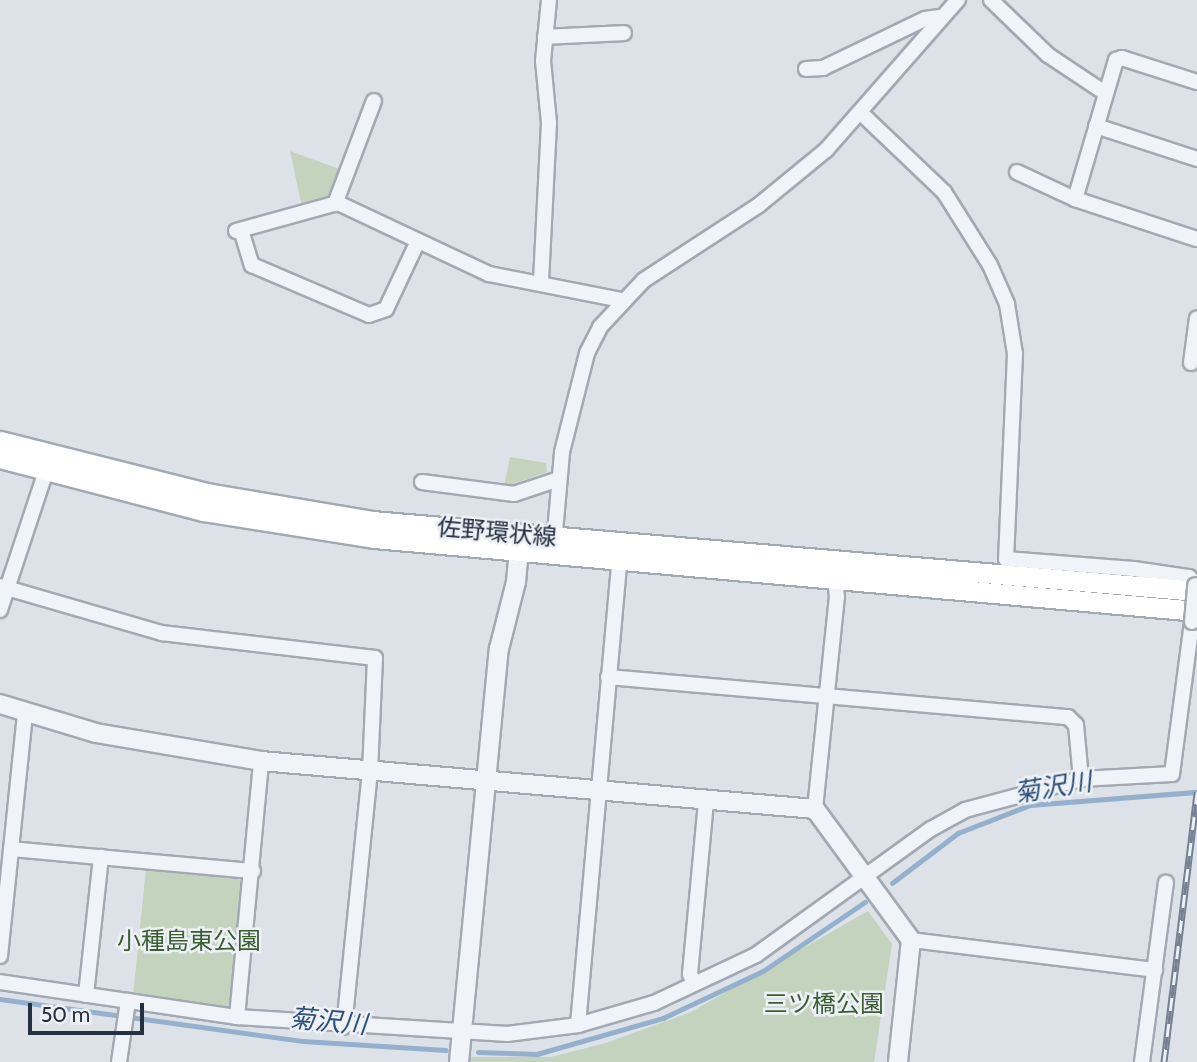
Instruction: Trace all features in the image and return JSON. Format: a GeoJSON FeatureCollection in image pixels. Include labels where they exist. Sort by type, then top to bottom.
{"type":"FeatureCollection","features":[{"type":"Feature","properties":{"kind":"main road","name":"佐野環状線"},"geometry":{"type":"LineString","coordinates":[[0,441],[48,464]]}},
{"type":"Feature","properties":{"kind":"main road","name":"佐野環状線"},"geometry":{"type":"LineString","coordinates":[[0,458],[520,544],[999,585]]}},
{"type":"Feature","properties":{"kind":"main road","name":"佐野環状線"},"geometry":{"type":"LineString","coordinates":[[553,547],[619,562],[834,571]]}},
{"type":"Feature","properties":{"kind":"main road"},"geometry":{"type":"LineString","coordinates":[[999,585],[1196,588]]}},
{"type":"Feature","properties":{"kind":"main road"},"geometry":{"type":"LineString","coordinates":[[999,585],[1194,617]]}},
{"type":"Feature","properties":{"kind":"street"},"geometry":{"type":"LineString","coordinates":[[541,281],[549,123],[545,37],[549,0]]}},
{"type":"Feature","properties":{"kind":"street"},"geometry":{"type":"LineString","coordinates":[[553,547],[559,479],[587,354],[621,300],[792,180],[861,113],[912,57],[940,17],[958,0]]}},
{"type":"Feature","properties":{"kind":"street"},"geometry":{"type":"LineString","coordinates":[[991,0],[1048,55],[1105,93]]}},
{"type":"Feature","properties":{"kind":"street"},"geometry":{"type":"LineString","coordinates":[[806,69],[822,68],[925,19],[940,17]]}},
{"type":"Feature","properties":{"kind":"street"},"geometry":{"type":"LineString","coordinates":[[545,37],[624,33]]}},
{"type":"Feature","properties":{"kind":"street"},"geometry":{"type":"LineString","coordinates":[[1075,199],[1116,60],[1122,58],[1197,82]]}},
{"type":"Feature","properties":{"kind":"street"},"geometry":{"type":"LineString","coordinates":[[335,204],[374,101]]}},
{"type":"Feature","properties":{"kind":"street"},"geometry":{"type":"LineString","coordinates":[[0,982],[86,995],[128,1005],[344,1027],[539,1033],[579,1026],[654,1003],[756,955],[965,810],[1081,779],[1172,775],[1196,588],[1189,577],[1134,569],[1006,559],[1015,354],[1007,304],[990,265],[944,192],[861,113]]}},
{"type":"Feature","properties":{"kind":"street"},"geometry":{"type":"LineString","coordinates":[[1096,126],[1197,159]]}},
{"type":"Feature","properties":{"kind":"street"},"geometry":{"type":"LineString","coordinates":[[1017,172],[1075,199],[1197,239]]}},
{"type":"Feature","properties":{"kind":"street"},"geometry":{"type":"LineString","coordinates":[[418,242],[386,309],[369,315],[252,265],[239,231],[335,204],[488,274],[541,281],[621,300]]}},
{"type":"Feature","properties":{"kind":"street"},"geometry":{"type":"LineString","coordinates":[[1191,363],[1197,318]]}},
{"type":"Feature","properties":{"kind":"street"},"geometry":{"type":"LineString","coordinates":[[0,610],[4,588],[48,464]]}},
{"type":"Feature","properties":{"kind":"street"},"geometry":{"type":"LineString","coordinates":[[422,482],[514,494],[559,479]]}},
{"type":"Feature","properties":{"kind":"street"},"geometry":{"type":"LineString","coordinates":[[460,1062],[499,649],[520,544]]}},
{"type":"Feature","properties":{"kind":"street"},"geometry":{"type":"LineString","coordinates":[[579,1026],[619,562]]}},
{"type":"Feature","properties":{"kind":"street"},"geometry":{"type":"LineString","coordinates":[[834,571],[837,597],[815,809],[867,876],[911,940],[898,1062]]}},
{"type":"Feature","properties":{"kind":"street"},"geometry":{"type":"LineString","coordinates":[[4,588],[162,633],[374,658],[370,771],[344,1027]]}},
{"type":"Feature","properties":{"kind":"street"},"geometry":{"type":"LineString","coordinates":[[608,677],[1068,717],[1076,725],[1081,779]]}},
{"type":"Feature","properties":{"kind":"street"},"geometry":{"type":"LineString","coordinates":[[0,704],[25,713],[160,746],[261,761],[815,809]]}},
{"type":"Feature","properties":{"kind":"street"},"geometry":{"type":"LineString","coordinates":[[0,956],[25,713]]}},
{"type":"Feature","properties":{"kind":"street"},"geometry":{"type":"LineString","coordinates":[[237,1017],[253,871],[261,761]]}},
{"type":"Feature","properties":{"kind":"street"},"geometry":{"type":"LineString","coordinates":[[694,983],[690,974],[706,800]]}},
{"type":"Feature","properties":{"kind":"street"},"geometry":{"type":"LineString","coordinates":[[11,849],[253,871]]}},
{"type":"Feature","properties":{"kind":"street"},"geometry":{"type":"LineString","coordinates":[[86,995],[101,857]]}},
{"type":"Feature","properties":{"kind":"street"},"geometry":{"type":"LineString","coordinates":[[1142,1062],[1166,883]]}},
{"type":"Feature","properties":{"kind":"street"},"geometry":{"type":"LineString","coordinates":[[911,940],[1155,970]]}},
{"type":"Feature","properties":{"kind":"street"},"geometry":{"type":"LineString","coordinates":[[120,1062],[128,1005]]}},
{"type":"Feature","properties":{"kind":"green space"},"geometry":{"type":"Polygon","coordinates":[[[290,151],[342,170],[329,199],[302,207],[290,151]]]}},
{"type":"Feature","properties":{"kind":"green space"},"geometry":{"type":"Polygon","coordinates":[[[510,457],[546,463],[547,472],[504,487],[510,457]]]}},
{"type":"Feature","properties":{"kind":"green space","name":"小種島東公園"},"geometry":{"type":"Polygon","coordinates":[[[146,869],[235,875],[244,885],[233,999],[227,1008],[133,996],[146,869]]]}},
{"type":"Feature","properties":{"kind":"green space","name":"三ツ橋公園"},"geometry":{"type":"Polygon","coordinates":[[[868,911],[892,944],[874,1062],[468,1062],[468,1057],[551,1057],[606,1043],[691,1012],[868,911]]]}},
{"type":"Feature","properties":{"kind":"waterway","name":"菊沢川"},"geometry":{"type":"LineString","coordinates":[[892,883],[958,833],[1030,805],[1197,792]]}},
{"type":"Feature","properties":{"kind":"waterway","name":"菊沢川"},"geometry":{"type":"LineString","coordinates":[[478,1052],[537,1054],[663,1018],[763,971],[865,902]]}},
{"type":"Feature","properties":{"kind":"waterway","name":"菊沢川"},"geometry":{"type":"LineString","coordinates":[[0,999],[303,1041],[446,1050]]}},
{"type":"Feature","properties":{"kind":"railway"},"geometry":{"type":"LineString","coordinates":[[1164,1062],[1197,792]]}}]}
